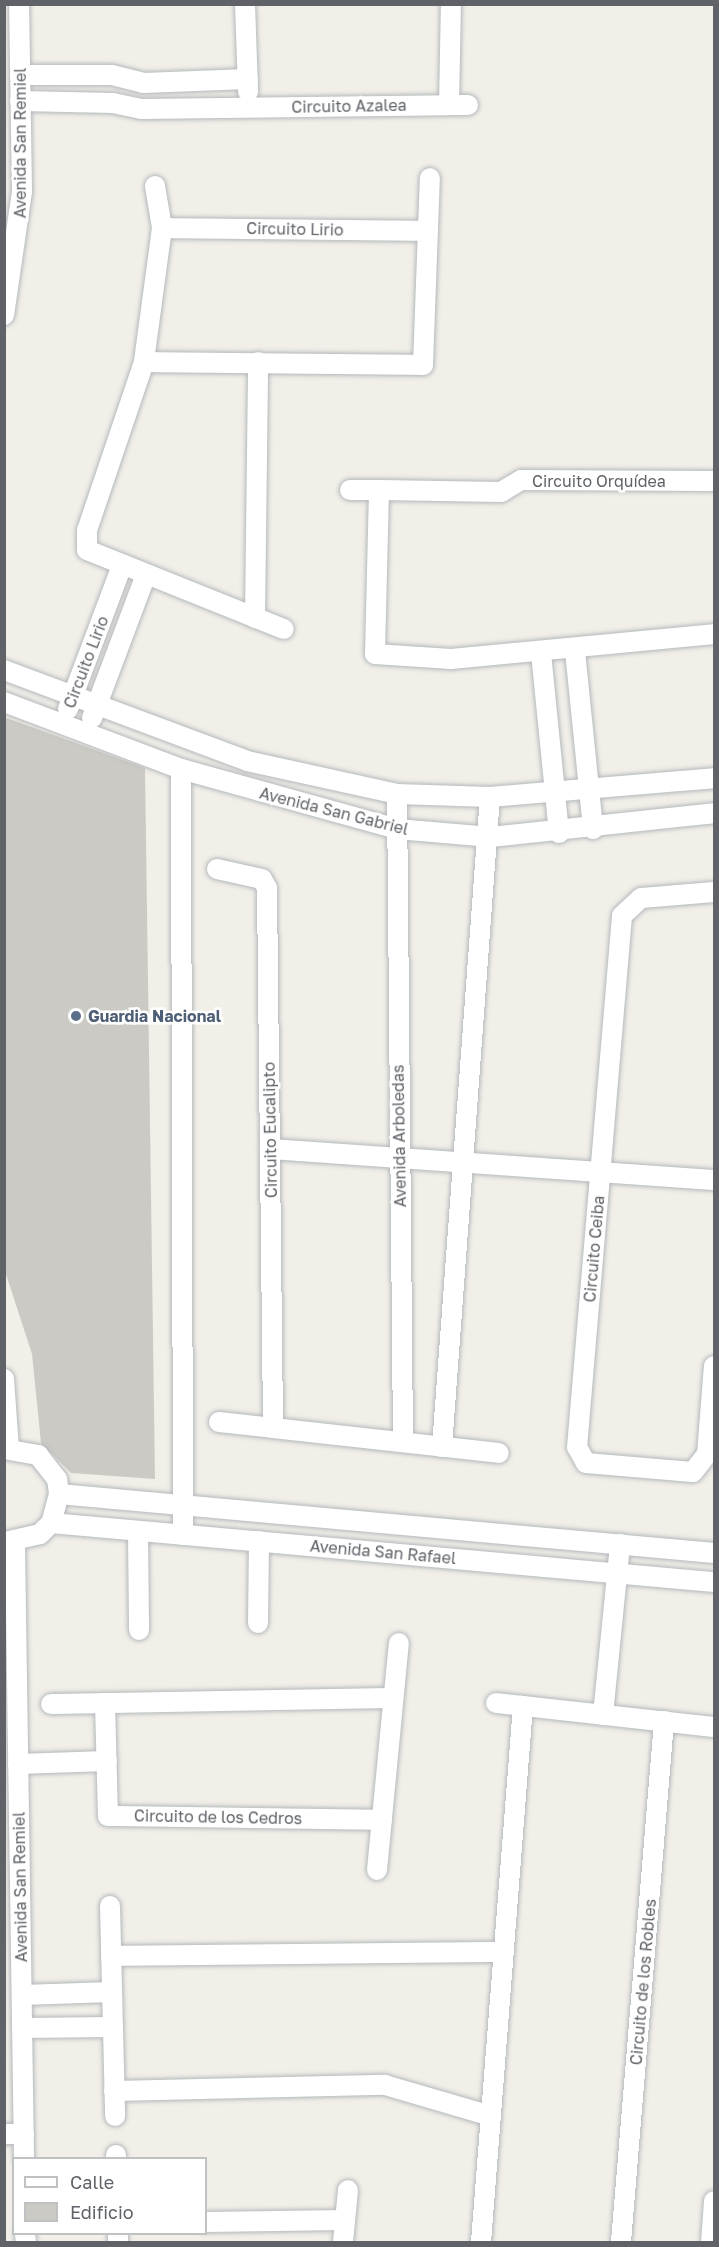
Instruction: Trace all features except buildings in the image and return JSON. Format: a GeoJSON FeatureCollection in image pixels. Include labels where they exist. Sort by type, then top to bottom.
{"type":"FeatureCollection","features":[{"type":"Feature","properties":{"kind":"street","name":"Avenida San Remiel"},"geometry":{"type":"LineString","coordinates":[[6,301],[20,222],[20,101],[15,63],[19,4]]}},
{"type":"Feature","properties":{"kind":"street"},"geometry":{"type":"LineString","coordinates":[[245,4],[249,107]]}},
{"type":"Feature","properties":{"kind":"street","name":"Circuito Azalea"},"geometry":{"type":"LineString","coordinates":[[20,101],[113,103],[141,109],[458,105],[451,4]]}},
{"type":"Feature","properties":{"kind":"street"},"geometry":{"type":"LineString","coordinates":[[15,63],[112,75],[143,83],[248,79]]}},
{"type":"Feature","properties":{"kind":"street"},"geometry":{"type":"LineString","coordinates":[[112,75],[113,103]]}},
{"type":"Feature","properties":{"kind":"street"},"geometry":{"type":"LineString","coordinates":[[144,362],[423,365],[430,178]]}},
{"type":"Feature","properties":{"kind":"street"},"geometry":{"type":"LineString","coordinates":[[155,186],[162,228],[144,362],[85,541],[87,550],[121,568],[284,629]]}},
{"type":"Feature","properties":{"kind":"street","name":"Circuito Lirio"},"geometry":{"type":"LineString","coordinates":[[162,228],[428,231]]}},
{"type":"Feature","properties":{"kind":"street"},"geometry":{"type":"LineString","coordinates":[[255,618],[258,362]]}},
{"type":"Feature","properties":{"kind":"street","name":"Circuito Orquídea"},"geometry":{"type":"LineString","coordinates":[[350,490],[501,492],[520,480],[714,481]]}},
{"type":"Feature","properties":{"kind":"street"},"geometry":{"type":"LineString","coordinates":[[379,490],[375,654],[451,659],[575,651],[714,634]]}},
{"type":"Feature","properties":{"kind":"street","name":"Circuito Lirio"},"geometry":{"type":"LineString","coordinates":[[63,723],[121,568]]}},
{"type":"Feature","properties":{"kind":"street","name":"Circuito Lirio"},"geometry":{"type":"LineString","coordinates":[[87,731],[145,577]]}},
{"type":"Feature","properties":{"kind":"street"},"geometry":{"type":"LineString","coordinates":[[109,603],[132,612]]}},
{"type":"Feature","properties":{"kind":"street"},"geometry":{"type":"LineString","coordinates":[[575,651],[593,829]]}},
{"type":"Feature","properties":{"kind":"street"},"geometry":{"type":"LineString","coordinates":[[541,653],[559,833]]}},
{"type":"Feature","properties":{"kind":"street","name":"Avenida San Gabriel"},"geometry":{"type":"LineString","coordinates":[[4,670],[247,761],[397,794],[490,797],[714,778]]}},
{"type":"Feature","properties":{"kind":"street"},"geometry":{"type":"LineString","coordinates":[[545,697],[579,694]]}},
{"type":"Feature","properties":{"kind":"street","name":"Avenida San Gabriel"},"geometry":{"type":"LineString","coordinates":[[4,702],[87,731],[181,769],[397,829],[491,837],[559,833],[714,813]]}},
{"type":"Feature","properties":{"kind":"street"},"geometry":{"type":"LineString","coordinates":[[181,769],[183,1534]]}},
{"type":"Feature","properties":{"kind":"street","name":"Avenida Arboledas"},"geometry":{"type":"LineString","coordinates":[[397,794],[403,1442]]}},
{"type":"Feature","properties":{"kind":"street"},"geometry":{"type":"LineString","coordinates":[[442,1447],[491,837],[490,797]]}},
{"type":"Feature","properties":{"kind":"street","name":"Circuito Eucalipto"},"geometry":{"type":"LineString","coordinates":[[217,869],[261,879],[267,888],[273,1428]]}},
{"type":"Feature","properties":{"kind":"street","name":"Circuito Ceiba"},"geometry":{"type":"LineString","coordinates":[[714,892],[641,898],[622,916],[577,1447],[586,1463],[693,1472],[707,1454],[714,1366]]}},
{"type":"Feature","properties":{"kind":"street"},"geometry":{"type":"LineString","coordinates":[[270,1149],[714,1180]]}},
{"type":"Feature","properties":{"kind":"street"},"geometry":{"type":"LineString","coordinates":[[4,1379],[7,1448],[44,1461],[59,1494],[51,1523]]}},
{"type":"Feature","properties":{"kind":"street"},"geometry":{"type":"LineString","coordinates":[[219,1422],[499,1453]]}},
{"type":"Feature","properties":{"kind":"street","name":"Avenida San Rafael"},"geometry":{"type":"LineString","coordinates":[[59,1494],[714,1553]]}},
{"type":"Feature","properties":{"kind":"street","name":"Avenida San Remiel"},"geometry":{"type":"LineString","coordinates":[[24,2157],[14,2134],[22,2028],[22,1995],[12,1867],[18,1764],[10,1616],[10,1543],[40,1534],[51,1523]]}},
{"type":"Feature","properties":{"kind":"street","name":"Avenida San Rafael"},"geometry":{"type":"LineString","coordinates":[[51,1523],[714,1582]]}},
{"type":"Feature","properties":{"kind":"street"},"geometry":{"type":"LineString","coordinates":[[444,1558],[446,1529]]}},
{"type":"Feature","properties":{"kind":"street"},"geometry":{"type":"LineString","coordinates":[[138,1531],[139,1630]]}},
{"type":"Feature","properties":{"kind":"street"},"geometry":{"type":"LineString","coordinates":[[258,1623],[259,1541]]}},
{"type":"Feature","properties":{"kind":"street"},"geometry":{"type":"LineString","coordinates":[[603,1715],[620,1544]]}},
{"type":"Feature","properties":{"kind":"street"},"geometry":{"type":"LineString","coordinates":[[377,1870],[399,1643]]}},
{"type":"Feature","properties":{"kind":"street"},"geometry":{"type":"LineString","coordinates":[[51,1704],[393,1698]]}},
{"type":"Feature","properties":{"kind":"street","name":"Circuito de los Cedros"},"geometry":{"type":"LineString","coordinates":[[105,1703],[108,1816],[382,1820]]}},
{"type":"Feature","properties":{"kind":"street"},"geometry":{"type":"LineString","coordinates":[[496,1703],[713,1727]]}},
{"type":"Feature","properties":{"kind":"street"},"geometry":{"type":"LineString","coordinates":[[481,2242],[524,1706]]}},
{"type":"Feature","properties":{"kind":"street","name":"Circuito de los Robles"},"geometry":{"type":"LineString","coordinates":[[621,2242],[664,1721]]}},
{"type":"Feature","properties":{"kind":"street"},"geometry":{"type":"LineString","coordinates":[[18,1764],[107,1761]]}},
{"type":"Feature","properties":{"kind":"street"},"geometry":{"type":"LineString","coordinates":[[110,1906],[115,2116]]}},
{"type":"Feature","properties":{"kind":"street"},"geometry":{"type":"LineString","coordinates":[[111,1956],[504,1952]]}},
{"type":"Feature","properties":{"kind":"street"},"geometry":{"type":"LineString","coordinates":[[22,1995],[112,1992]]}},
{"type":"Feature","properties":{"kind":"street"},"geometry":{"type":"LineString","coordinates":[[22,2028],[113,2027]]}},
{"type":"Feature","properties":{"kind":"street"},"geometry":{"type":"LineString","coordinates":[[114,2091],[385,2085],[490,2116]]}},
{"type":"Feature","properties":{"kind":"street"},"geometry":{"type":"LineString","coordinates":[[343,2242],[348,2190]]}},
{"type":"Feature","properties":{"kind":"street"},"geometry":{"type":"LineString","coordinates":[[711,2242],[714,2201]]}},
{"type":"Feature","properties":{"kind":"street"},"geometry":{"type":"LineString","coordinates":[[207,2222],[345,2220]]}},
{"type":"Feature","properties":{"kind":"place","name":"Guardia Nacional"},"geometry":{"type":"Point","coordinates":[76,1016]}}]}
